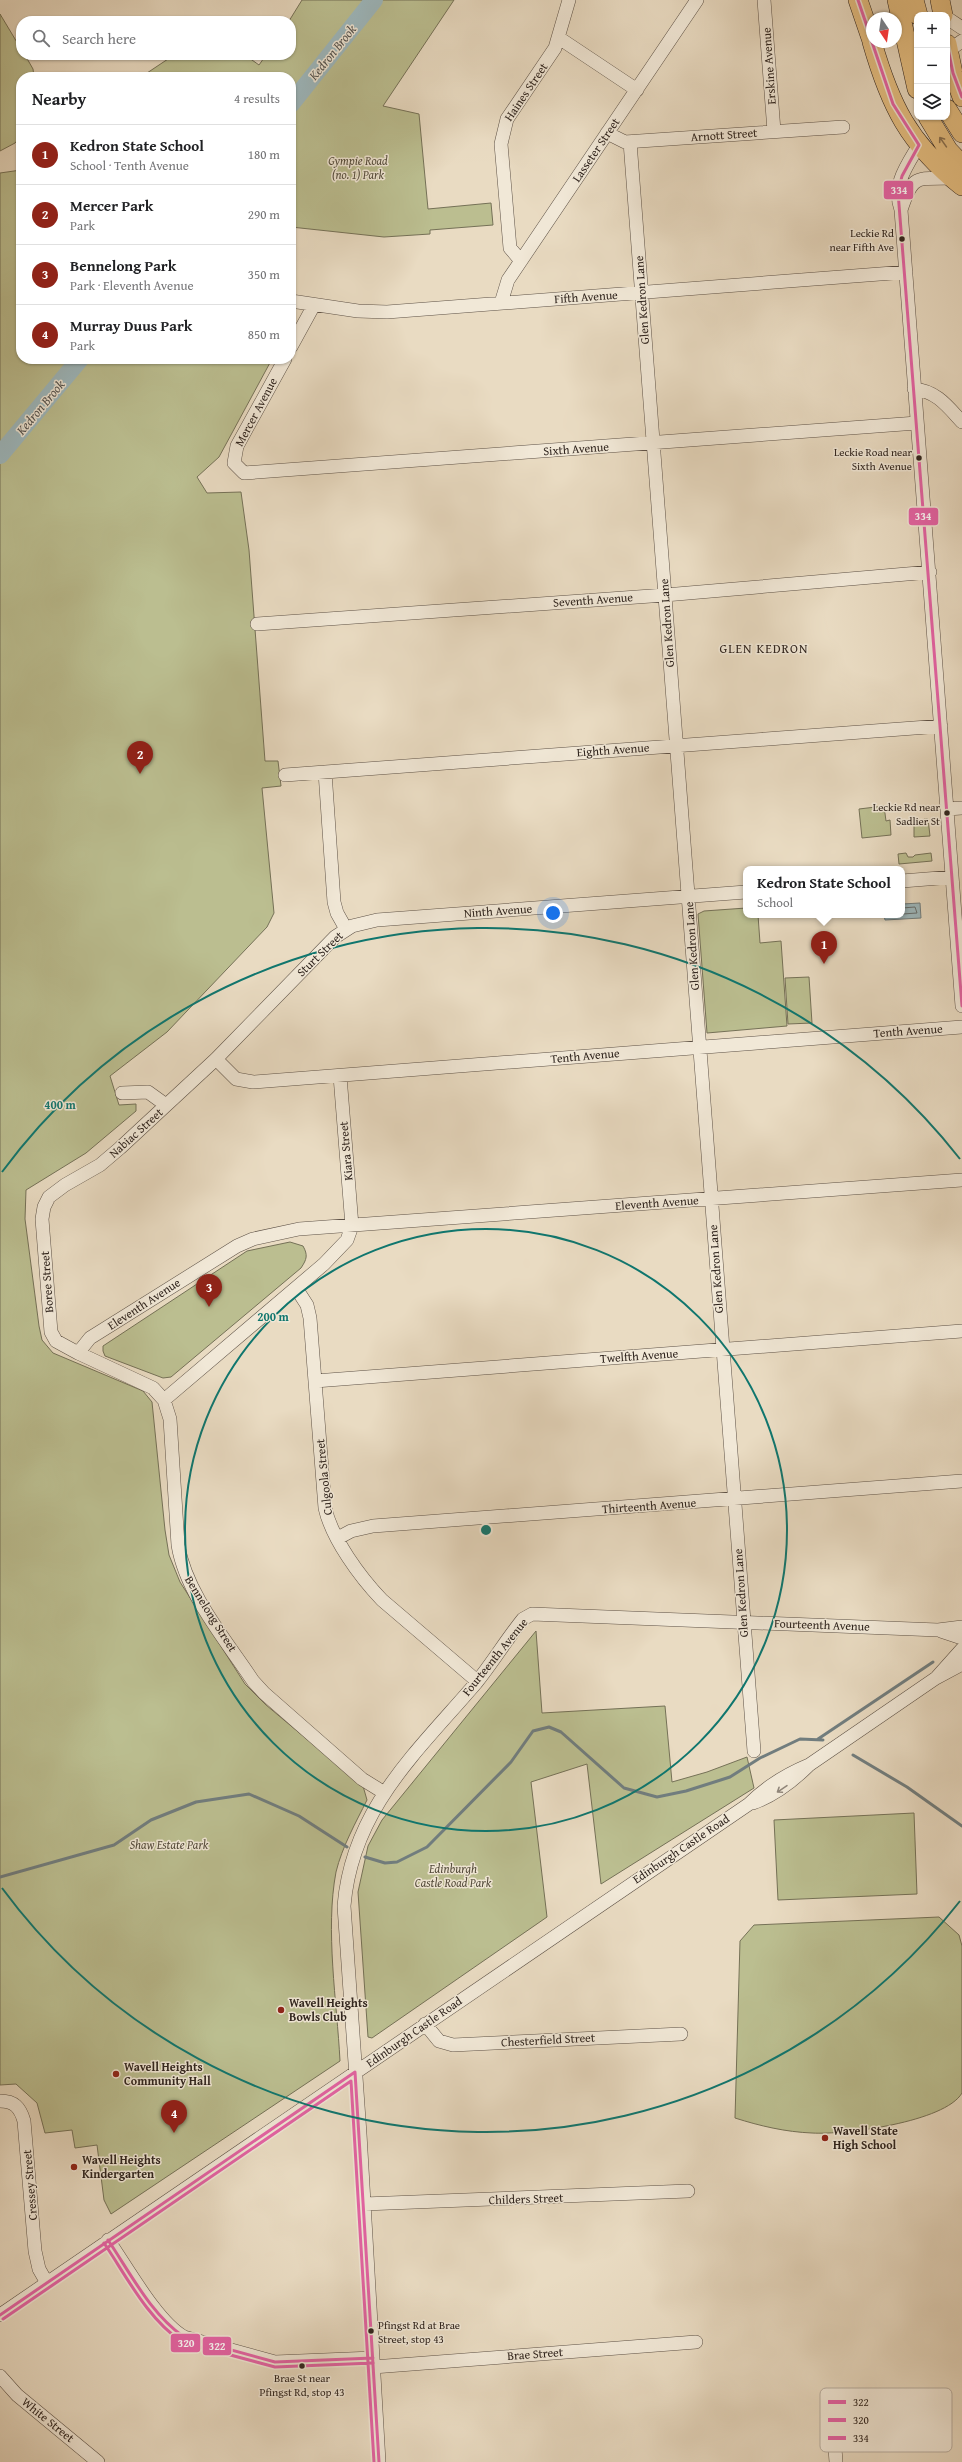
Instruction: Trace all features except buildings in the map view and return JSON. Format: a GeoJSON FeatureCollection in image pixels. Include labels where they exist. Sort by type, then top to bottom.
{"type":"FeatureCollection","features":[{"type":"Feature","properties":{"kind":"highway"},"geometry":{"type":"LineString","coordinates":[[858,0],[866,24]]}},
{"type":"Feature","properties":{"kind":"highway"},"geometry":{"type":"LineString","coordinates":[[897,0],[916,84]]}},
{"type":"Feature","properties":{"kind":"highway"},"geometry":{"type":"LineString","coordinates":[[914,0],[917,12]]}},
{"type":"Feature","properties":{"kind":"highway"},"geometry":{"type":"LineString","coordinates":[[940,0],[942,12]]}},
{"type":"Feature","properties":{"kind":"highway"},"geometry":{"type":"LineString","coordinates":[[952,45],[953,73],[962,97]]}},
{"type":"Feature","properties":{"kind":"highway"},"geometry":{"type":"LineString","coordinates":[[874,48],[893,104],[919,145],[959,176]]}},
{"type":"Feature","properties":{"kind":"highway"},"geometry":{"type":"LineString","coordinates":[[950,114],[962,133]]}},
{"type":"Feature","properties":{"kind":"highway"},"geometry":{"type":"LineString","coordinates":[[930,120],[948,150],[959,176]]}},
{"type":"Feature","properties":{"kind":"street","name":"Haines Street"},"geometry":{"type":"LineString","coordinates":[[521,261],[510,248],[501,138],[507,119],[548,59],[559,38],[569,0]]}},
{"type":"Feature","properties":{"kind":"street","name":"Lasseter Street"},"geometry":{"type":"LineString","coordinates":[[501,303],[508,280],[698,0]]}},
{"type":"Feature","properties":{"kind":"street","name":"Erskine Avenue"},"geometry":{"type":"LineString","coordinates":[[764,0],[774,132]]}},
{"type":"Feature","properties":{"kind":"street"},"geometry":{"type":"LineString","coordinates":[[950,20],[962,28]]}},
{"type":"Feature","properties":{"kind":"street"},"geometry":{"type":"LineString","coordinates":[[559,38],[637,90]]}},
{"type":"Feature","properties":{"kind":"street","name":"Arnott Street"},"geometry":{"type":"LineString","coordinates":[[607,133],[621,141],[630,142],[843,127]]}},
{"type":"Feature","properties":{"kind":"street","name":"Glen Kedron Lane"},"geometry":{"type":"LineString","coordinates":[[630,142],[642,293],[640,300],[665,595],[754,1751]]}},
{"type":"Feature","properties":{"kind":"street"},"geometry":{"type":"LineString","coordinates":[[919,145],[898,186],[897,195],[901,210],[906,272],[962,1006]]}},
{"type":"Feature","properties":{"kind":"street"},"geometry":{"type":"LineString","coordinates":[[901,210],[908,190],[915,181],[926,177],[959,176]]}},
{"type":"Feature","properties":{"kind":"street","name":"Fifth Avenue"},"geometry":{"type":"LineString","coordinates":[[296,302],[372,312],[642,293],[906,272]]}},
{"type":"Feature","properties":{"kind":"street"},"geometry":{"type":"LineString","coordinates":[[296,338],[314,305]]}},
{"type":"Feature","properties":{"kind":"street","name":"Mercer Avenue"},"geometry":{"type":"LineString","coordinates":[[236,467],[233,458],[237,446],[281,364]]}},
{"type":"Feature","properties":{"kind":"street"},"geometry":{"type":"LineString","coordinates":[[914,389],[925,390],[939,398],[962,422]]}},
{"type":"Feature","properties":{"kind":"street","name":"Sixth Avenue"},"geometry":{"type":"LineString","coordinates":[[236,467],[244,473],[258,474],[917,423]]}},
{"type":"Feature","properties":{"kind":"street","name":"Seventh Avenue"},"geometry":{"type":"LineString","coordinates":[[257,624],[665,595],[930,572]]}},
{"type":"Feature","properties":{"kind":"street","name":"Eighth Avenue"},"geometry":{"type":"LineString","coordinates":[[285,775],[941,726]]}},
{"type":"Feature","properties":{"kind":"street","name":"Sturt Street"},"geometry":{"type":"LineString","coordinates":[[216,1059],[335,937],[346,929],[337,913],[334,902],[325,772]]}},
{"type":"Feature","properties":{"kind":"street"},"geometry":{"type":"LineString","coordinates":[[947,809],[962,808]]}},
{"type":"Feature","properties":{"kind":"street"},"geometry":{"type":"LineString","coordinates":[[905,881],[952,877]]}},
{"type":"Feature","properties":{"kind":"street","name":"Ninth Avenue"},"geometry":{"type":"LineString","coordinates":[[346,929],[377,920],[743,892]]}},
{"type":"Feature","properties":{"kind":"street","name":"Tenth Avenue"},"geometry":{"type":"LineString","coordinates":[[216,1059],[236,1079],[247,1082],[962,1027]]}},
{"type":"Feature","properties":{"kind":"street","name":"Nabiac Street"},"geometry":{"type":"LineString","coordinates":[[49,1197],[100,1164],[216,1059]]}},
{"type":"Feature","properties":{"kind":"street","name":"Kiara Street"},"geometry":{"type":"LineString","coordinates":[[340,1076],[352,1226]]}},
{"type":"Feature","properties":{"kind":"street"},"geometry":{"type":"LineString","coordinates":[[122,1093],[148,1092],[166,1105]]}},
{"type":"Feature","properties":{"kind":"street","name":"Eleventh Avenue"},"geometry":{"type":"LineString","coordinates":[[78,1353],[90,1338],[238,1246],[253,1239],[293,1230],[962,1180]]}},
{"type":"Feature","properties":{"kind":"street","name":"Boree Street"},"geometry":{"type":"LineString","coordinates":[[49,1197],[44,1207],[42,1219],[51,1332],[56,1341],[78,1353]]}},
{"type":"Feature","properties":{"kind":"street"},"geometry":{"type":"LineString","coordinates":[[164,1400],[339,1250],[350,1236],[352,1226]]}},
{"type":"Feature","properties":{"kind":"street","name":"Culgoola Street"},"geometry":{"type":"LineString","coordinates":[[296,1288],[309,1311],[325,1508],[338,1538],[369,1587],[382,1600],[477,1681]]}},
{"type":"Feature","properties":{"kind":"street","name":"Twelfth Avenue"},"geometry":{"type":"LineString","coordinates":[[315,1381],[962,1331]]}},
{"type":"Feature","properties":{"kind":"street","name":"Bennelong Street"},"geometry":{"type":"LineString","coordinates":[[78,1353],[153,1388],[164,1400],[170,1419],[178,1545],[182,1565],[192,1588],[254,1681],[264,1693],[362,1779],[384,1792]]}},
{"type":"Feature","properties":{"kind":"street","name":"Thirteenth Avenue"},"geometry":{"type":"LineString","coordinates":[[338,1538],[352,1531],[373,1526],[962,1481]]}},
{"type":"Feature","properties":{"kind":"street","name":"Fourteenth Avenue"},"geometry":{"type":"LineString","coordinates":[[379,2462],[364,2204],[345,1929],[345,1892],[350,1870],[360,1841],[384,1792],[477,1681],[523,1619],[532,1614],[938,1630],[962,1627]]}},
{"type":"Feature","properties":{"kind":"street","name":"Fourteenth Avenue"},"geometry":{"type":"LineString","coordinates":[[938,1630],[962,1638]]}},
{"type":"Feature","properties":{"kind":"street","name":"Edinburgh Castle Road"},"geometry":{"type":"LineString","coordinates":[[936,1678],[962,1649]]}},
{"type":"Feature","properties":{"kind":"street","name":"Edinburgh Castle Road"},"geometry":{"type":"LineString","coordinates":[[0,2314],[749,1804],[770,1797],[792,1782],[809,1765],[936,1678],[962,1664]]}},
{"type":"Feature","properties":{"kind":"street","name":"Chesterfield Street"},"geometry":{"type":"LineString","coordinates":[[425,2024],[439,2041],[453,2045],[681,2034]]}},
{"type":"Feature","properties":{"kind":"street","name":"Cressey Street"},"geometry":{"type":"LineString","coordinates":[[0,2101],[12,2102],[17,2106],[24,2121],[35,2251],[39,2269],[47,2283]]}},
{"type":"Feature","properties":{"kind":"street","name":"Childers Street"},"geometry":{"type":"LineString","coordinates":[[364,2204],[688,2191]]}},
{"type":"Feature","properties":{"kind":"street","name":"Brae Street"},"geometry":{"type":"LineString","coordinates":[[108,2240],[163,2319],[173,2330],[184,2337],[259,2360],[275,2362],[373,2363],[696,2342]]}},
{"type":"Feature","properties":{"kind":"street","name":"White Street"},"geometry":{"type":"LineString","coordinates":[[0,2376],[17,2395],[98,2462]]}},
{"type":"Feature","properties":{"kind":"street"},"geometry":{"type":"LineString","coordinates":[[835,2452],[836,2462]]}},
{"type":"Feature","properties":{"kind":"green space","name":"Gympie Road (no. 1) Park"},"geometry":{"type":"Polygon","coordinates":[[[302,0],[454,0],[383,106],[419,114],[428,209],[491,203],[493,225],[430,230],[430,234],[384,237],[296,228],[296,72],[148,72],[166,60],[252,60],[259,65],[262,60],[296,60],[296,16],[292,16],[302,0]]]}},
{"type":"Feature","properties":{"kind":"green space"},"geometry":{"type":"Polygon","coordinates":[[[0,14],[16,41],[16,60],[28,60],[33,72],[16,72],[16,142],[0,151],[0,14]]]}},
{"type":"Feature","properties":{"kind":"green space","name":"Shaw Estate Park"},"geometry":{"type":"Polygon","coordinates":[[[16,171],[16,364],[269,364],[219,457],[197,477],[207,493],[241,492],[249,550],[265,761],[278,761],[281,786],[262,788],[274,913],[267,927],[167,1032],[110,1076],[119,1105],[136,1104],[136,1111],[86,1153],[26,1190],[25,1219],[42,1340],[53,1353],[143,1391],[152,1402],[165,1530],[169,1555],[180,1582],[245,1684],[266,1705],[363,1786],[367,1800],[342,1853],[336,1872],[333,1894],[333,1966],[340,2061],[111,2214],[104,2200],[97,2145],[75,2148],[72,2130],[45,2133],[37,2103],[16,2084],[0,2085],[0,173],[16,171]]]}},
{"type":"Feature","properties":{"kind":"green space"},"geometry":{"type":"Polygon","coordinates":[[[884,806],[886,821],[890,820],[891,835],[862,838],[859,809],[884,806]]]}},
{"type":"Feature","properties":{"kind":"green space"},"geometry":{"type":"Polygon","coordinates":[[[924,819],[928,819],[930,836],[914,837],[914,824],[924,823],[924,819]]]}},
{"type":"Feature","properties":{"kind":"green space"},"geometry":{"type":"Polygon","coordinates":[[[906,853],[908,857],[913,857],[915,855],[931,853],[932,861],[899,864],[898,854],[906,853]]]}},
{"type":"Feature","properties":{"kind":"green space"},"geometry":{"type":"Polygon","coordinates":[[[743,908],[743,918],[758,918],[760,943],[781,941],[787,1026],[707,1033],[698,914],[704,911],[743,908]]]}},
{"type":"Feature","properties":{"kind":"green space"},"geometry":{"type":"Polygon","coordinates":[[[809,977],[812,1023],[788,1024],[785,978],[809,977]]]}},
{"type":"Feature","properties":{"kind":"green space"},"geometry":{"type":"Polygon","coordinates":[[[290,1242],[303,1246],[305,1249],[305,1262],[301,1268],[171,1377],[163,1378],[105,1356],[103,1346],[247,1251],[290,1242]]]}},
{"type":"Feature","properties":{"kind":"green space","name":"Edinburgh Castle Road Park"},"geometry":{"type":"Polygon","coordinates":[[[536,1631],[542,1713],[665,1706],[672,1782],[707,1772],[747,1757],[754,1788],[601,1884],[587,1764],[531,1782],[547,1917],[372,2038],[368,2037],[358,1892],[368,1846],[382,1820],[536,1631]]]}},
{"type":"Feature","properties":{"kind":"green space"},"geometry":{"type":"Polygon","coordinates":[[[914,1813],[917,1894],[778,1900],[774,1820],[914,1813]]]}},
{"type":"Feature","properties":{"kind":"green space"},"geometry":{"type":"Polygon","coordinates":[[[939,1917],[959,1935],[962,1946],[962,2093],[952,2103],[936,2112],[916,2119],[893,2125],[847,2132],[812,2133],[783,2130],[735,2118],[740,1941],[754,1925],[939,1917]]]}},
{"type":"Feature","properties":{"kind":"water"},"geometry":{"type":"Polygon","coordinates":[[[920,903],[921,918],[885,920],[885,918],[905,918],[905,904],[920,903]]]}},
{"type":"Feature","properties":{"kind":"waterway","name":"Kedron Brook"},"geometry":{"type":"LineString","coordinates":[[296,98],[374,0]]}},
{"type":"Feature","properties":{"kind":"waterway","name":"Kedron Brook"},"geometry":{"type":"LineString","coordinates":[[0,455],[76,364]]}},
{"type":"Feature","properties":{"kind":"waterway"},"geometry":{"type":"LineString","coordinates":[[818,1739],[933,1662]]}},
{"type":"Feature","properties":{"kind":"waterway"},"geometry":{"type":"LineString","coordinates":[[365,1857],[385,1863],[397,1862],[427,1847],[511,1762],[533,1731],[549,1727],[561,1732],[624,1788],[657,1797],[686,1791],[730,1777],[760,1758],[800,1739],[823,1740]]}},
{"type":"Feature","properties":{"kind":"waterway"},"geometry":{"type":"LineString","coordinates":[[853,1755],[907,1787],[962,1826]]}},
{"type":"Feature","properties":{"kind":"waterway"},"geometry":{"type":"LineString","coordinates":[[0,1877],[114,1845],[151,1820],[196,1802],[249,1794],[299,1816],[347,1847]]}},
{"type":"Feature","properties":{"kind":"transit line","name":"334"},"geometry":{"type":"LineString","coordinates":[[858,0],[866,23]]}},
{"type":"Feature","properties":{"kind":"transit line","name":"334"},"geometry":{"type":"LineString","coordinates":[[874,48],[893,104],[919,145],[902,176],[898,192],[962,1006]]}},
{"type":"Feature","properties":{"kind":"transit line","name":"334"},"geometry":{"type":"LineString","coordinates":[[948,48],[953,73],[962,97]]}},
{"type":"Feature","properties":{"kind":"transit line","name":"322"},"geometry":{"type":"LineString","coordinates":[[0,2315],[355,2072],[379,2462]]}},
{"type":"Feature","properties":{"kind":"transit line","name":"320"},"geometry":{"type":"LineString","coordinates":[[3,2319],[351,2081],[374,2462]]}},
{"type":"Feature","properties":{"kind":"transit line","name":"322"},"geometry":{"type":"LineString","coordinates":[[108,2240],[151,2305],[184,2337],[275,2362],[373,2358]]}},
{"type":"Feature","properties":{"kind":"transit line","name":"320"},"geometry":{"type":"LineString","coordinates":[[104,2243],[148,2309],[158,2321],[182,2342],[275,2367],[373,2363]]}},
{"type":"Feature","properties":{"kind":"place","name":"Leckie Rd near Fifth Ave"},"geometry":{"type":"Point","coordinates":[902,239]}},
{"type":"Feature","properties":{"kind":"place","name":"Leckie Road near Sixth Avenue"},"geometry":{"type":"Point","coordinates":[919,458]}},
{"type":"Feature","properties":{"kind":"place","name":"Mercer Park"},"geometry":{"type":"Point","coordinates":[140,774]}},
{"type":"Feature","properties":{"kind":"place","name":"Leckie Rd near Sadlier St"},"geometry":{"type":"Point","coordinates":[947,813]}},
{"type":"Feature","properties":{"kind":"place","name":"Kedron State School"},"geometry":{"type":"Point","coordinates":[824,964]}},
{"type":"Feature","properties":{"kind":"place","name":"Bennelong Park"},"geometry":{"type":"Point","coordinates":[209,1307]}},
{"type":"Feature","properties":{"kind":"place","name":"Wavell Heights Bowls Club"},"geometry":{"type":"Point","coordinates":[281,2010]}},
{"type":"Feature","properties":{"kind":"place","name":"Wavell Heights Community Hall"},"geometry":{"type":"Point","coordinates":[116,2074]}},
{"type":"Feature","properties":{"kind":"place","name":"Murray Duus Park"},"geometry":{"type":"Point","coordinates":[174,2133]}},
{"type":"Feature","properties":{"kind":"place","name":"Wavell State High School"},"geometry":{"type":"Point","coordinates":[825,2138]}},
{"type":"Feature","properties":{"kind":"place","name":"Wavell Heights Kindergarten"},"geometry":{"type":"Point","coordinates":[74,2167]}},
{"type":"Feature","properties":{"kind":"place","name":"Pfingst Rd at Brae Street, stop 43"},"geometry":{"type":"Point","coordinates":[371,2331]}},
{"type":"Feature","properties":{"kind":"place","name":"Brae St near Pfingst Rd, stop 43"},"geometry":{"type":"Point","coordinates":[302,2366]}},
{"type":"Feature","properties":{"kind":"district","name":"GLEN KEDRON"},"geometry":{"type":"Point","coordinates":[764,648]}}]}
